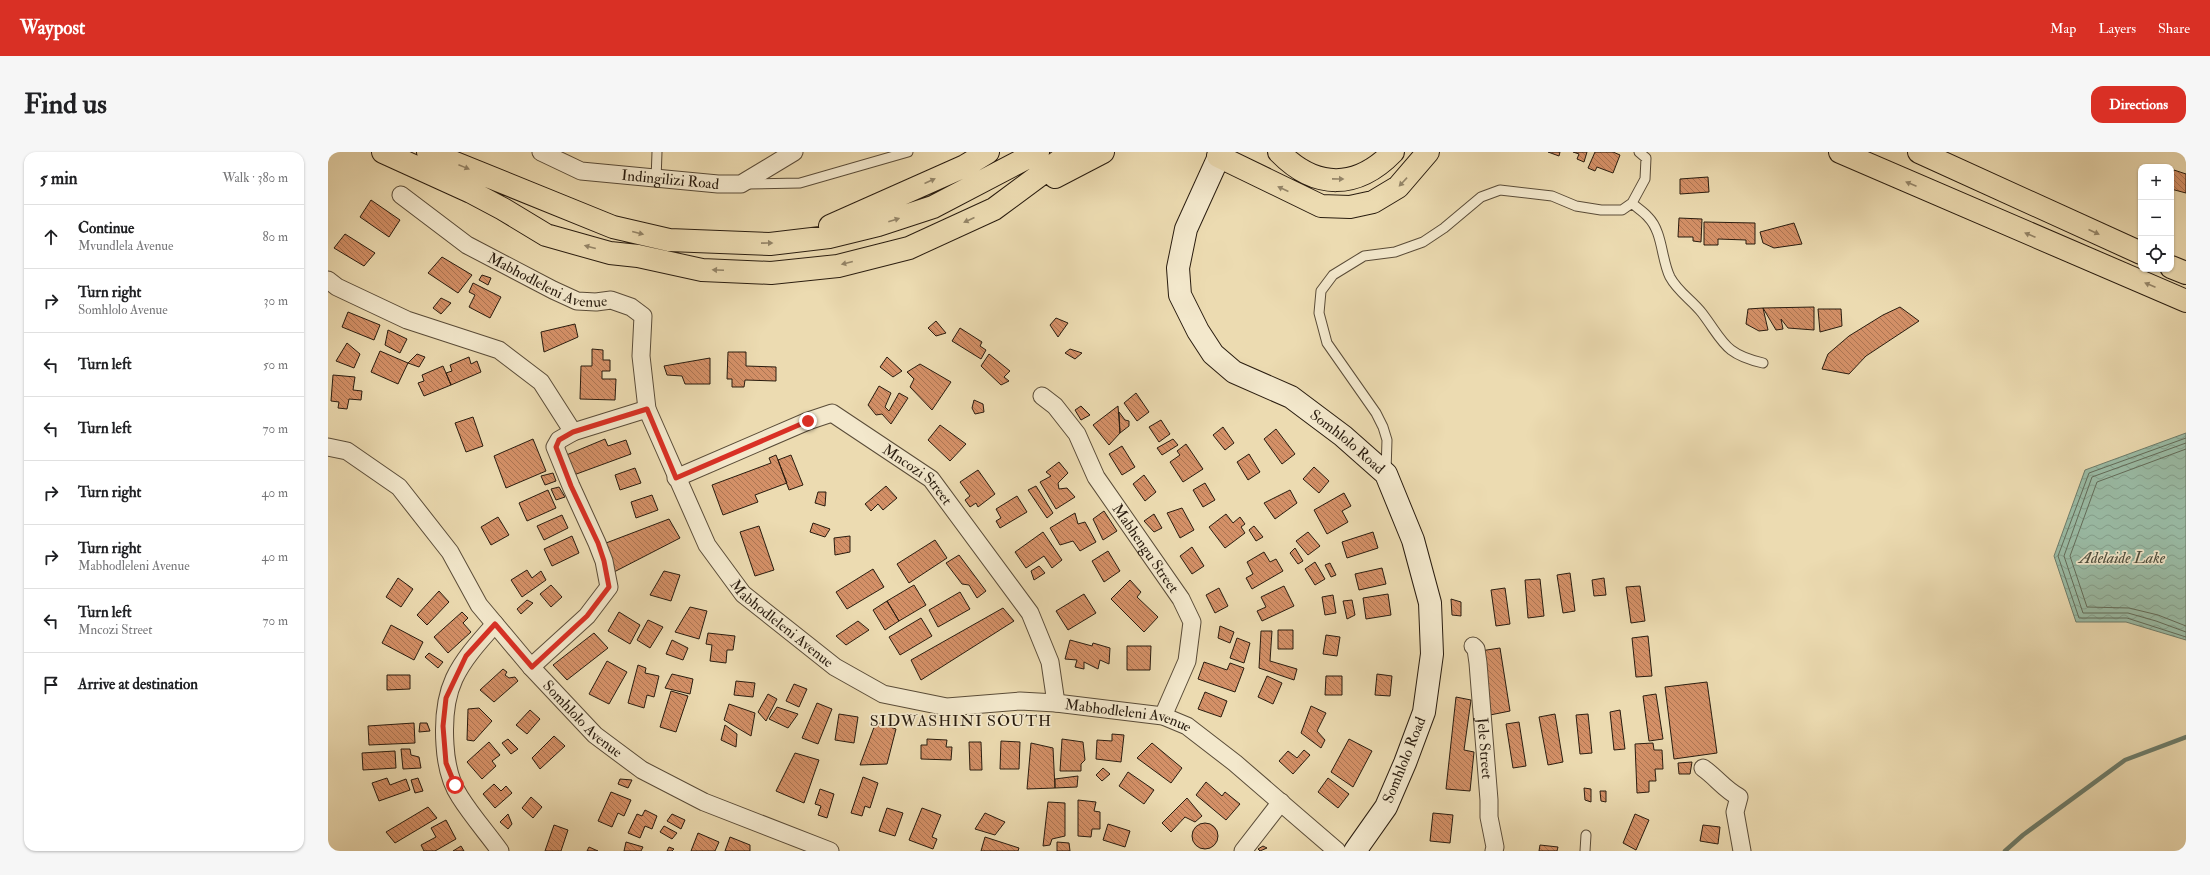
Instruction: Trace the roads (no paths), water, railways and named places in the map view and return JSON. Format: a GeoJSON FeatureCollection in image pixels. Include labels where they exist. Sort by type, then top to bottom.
{"type":"FeatureCollection","features":[{"type":"Feature","properties":{"kind":"highway"},"geometry":{"type":"LineString","coordinates":[[383,152],[471,192],[546,235],[610,253],[638,256],[702,270],[771,273],[838,266],[909,248],[994,209],[1103,152]]}},
{"type":"Feature","properties":{"kind":"highway"},"geometry":{"type":"LineString","coordinates":[[428,152],[613,227],[669,240],[770,244],[829,237],[878,225],[933,207],[1038,152]]}},
{"type":"Feature","properties":{"kind":"highway"},"geometry":{"type":"LineString","coordinates":[[792,241],[965,166],[988,152]]}},
{"type":"Feature","properties":{"kind":"highway"},"geometry":{"type":"LineString","coordinates":[[994,209],[1071,152]]}},
{"type":"Feature","properties":{"kind":"highway"},"geometry":{"type":"LineString","coordinates":[[1280,152],[1304,172],[1317,178],[1346,180],[1353,180],[1374,170],[1393,152]]}},
{"type":"Feature","properties":{"kind":"highway"},"geometry":{"type":"LineString","coordinates":[[1219,154],[1321,206],[1350,207],[1373,202],[1398,187],[1428,152]]}},
{"type":"Feature","properties":{"kind":"highway"},"geometry":{"type":"LineString","coordinates":[[1840,152],[2186,301]]}},
{"type":"Feature","properties":{"kind":"highway"},"geometry":{"type":"LineString","coordinates":[[1918,152],[2138,252]]}},
{"type":"Feature","properties":{"kind":"highway"},"geometry":{"type":"LineString","coordinates":[[1947,152],[2070,221]]}},
{"type":"Feature","properties":{"kind":"highway"},"geometry":{"type":"LineString","coordinates":[[2174,268],[2186,273]]}},
{"type":"Feature","properties":{"kind":"street","name":"Indingilizi Road"},"geometry":{"type":"LineString","coordinates":[[541,152],[581,171],[656,180],[718,184],[741,184],[794,152]]}},
{"type":"Feature","properties":{"kind":"street","name":"Somhlolo Road"},"geometry":{"type":"LineString","coordinates":[[1219,154],[1186,229],[1178,268],[1180,295],[1198,332],[1214,354],[1234,372],[1291,397],[1343,436],[1386,474],[1413,540],[1430,603],[1432,654],[1424,712],[1405,763],[1386,807],[1355,851]]}},
{"type":"Feature","properties":{"kind":"street","name":"Mabhodleleni Avenue"},"geometry":{"type":"LineString","coordinates":[[401,195],[467,245],[553,290],[577,301],[596,302],[611,300],[631,307],[643,316],[641,356],[647,409],[676,478],[707,544],[743,594],[835,667],[883,694],[947,707],[1020,701],[1056,703],[1163,716],[1187,726],[1281,802],[1337,851]]}},
{"type":"Feature","properties":{"kind":"street"},"geometry":{"type":"LineString","coordinates":[[328,280],[337,287],[407,320],[499,350],[541,382],[573,432]]}},
{"type":"Feature","properties":{"kind":"street","name":"Mabhengu Street"},"geometry":{"type":"LineString","coordinates":[[1042,396],[1055,406],[1077,434],[1096,477],[1181,599],[1192,622],[1187,661],[1163,716]]}},
{"type":"Feature","properties":{"kind":"street"},"geometry":{"type":"LineString","coordinates":[[532,667],[587,616],[609,587],[604,561],[598,543],[571,486],[556,447],[559,440],[573,432],[647,409]]}},
{"type":"Feature","properties":{"kind":"street","name":"Mncozi Street"},"geometry":{"type":"LineString","coordinates":[[676,478],[808,421],[832,413],[873,442],[931,479],[1030,613],[1050,662],[1056,703]]}},
{"type":"Feature","properties":{"kind":"street","name":"Somhlolo Avenue"},"geometry":{"type":"LineString","coordinates":[[328,447],[347,451],[399,488],[450,552],[479,605],[532,667],[595,735],[642,770],[704,802],[830,851]]}},
{"type":"Feature","properties":{"kind":"street"},"geometry":{"type":"LineString","coordinates":[[495,624],[466,656],[453,679],[446,698],[443,726],[446,763],[459,796],[500,851]]}},
{"type":"Feature","properties":{"kind":"street","name":"Jele Street"},"geometry":{"type":"LineString","coordinates":[[1473,646],[1476,649],[1478,663],[1489,816],[1495,847],[1494,851]]}},
{"type":"Feature","properties":{"kind":"street"},"geometry":{"type":"LineString","coordinates":[[1703,768],[1716,778],[1728,792],[1739,797],[1735,812],[1742,851]]}},
{"type":"Feature","properties":{"kind":"street"},"geometry":{"type":"LineString","coordinates":[[1243,851],[1281,802]]}},
{"type":"Feature","properties":{"kind":"lane"},"geometry":{"type":"LineString","coordinates":[[656,180],[657,152]]}},
{"type":"Feature","properties":{"kind":"lane"},"geometry":{"type":"LineString","coordinates":[[741,184],[800,183],[908,152]]}},
{"type":"Feature","properties":{"kind":"lane"},"geometry":{"type":"LineString","coordinates":[[1386,474],[1387,440],[1383,426],[1376,413],[1327,343],[1319,312],[1321,291],[1333,276],[1364,256],[1395,252],[1423,242],[1444,228],[1481,198],[1500,190],[1552,196],[1576,206],[1601,210],[1622,210],[1632,203],[1645,179],[1646,158],[1639,152]]}},
{"type":"Feature","properties":{"kind":"lane"},"geometry":{"type":"LineString","coordinates":[[1632,203],[1650,217],[1658,233],[1670,276],[1679,291],[1702,313],[1716,335],[1730,350],[1745,359],[1763,363]]}},
{"type":"Feature","properties":{"kind":"lane"},"geometry":{"type":"LineString","coordinates":[[1585,851],[1586,835]]}},
{"type":"Feature","properties":{"kind":"water","name":"Adelaide Lake"},"geometry":{"type":"Polygon","coordinates":[[[2186,433],[2186,640],[2126,622],[2076,622],[2054,556],[2085,470],[2186,433]]]}},
{"type":"Feature","properties":{"kind":"waterway"},"geometry":{"type":"LineString","coordinates":[[2005,851],[2023,835],[2125,760],[2186,737]]}},
{"type":"Feature","properties":{"kind":"district","name":"SIDWASHINI SOUTH"},"geometry":{"type":"Point","coordinates":[961,720]}}]}
